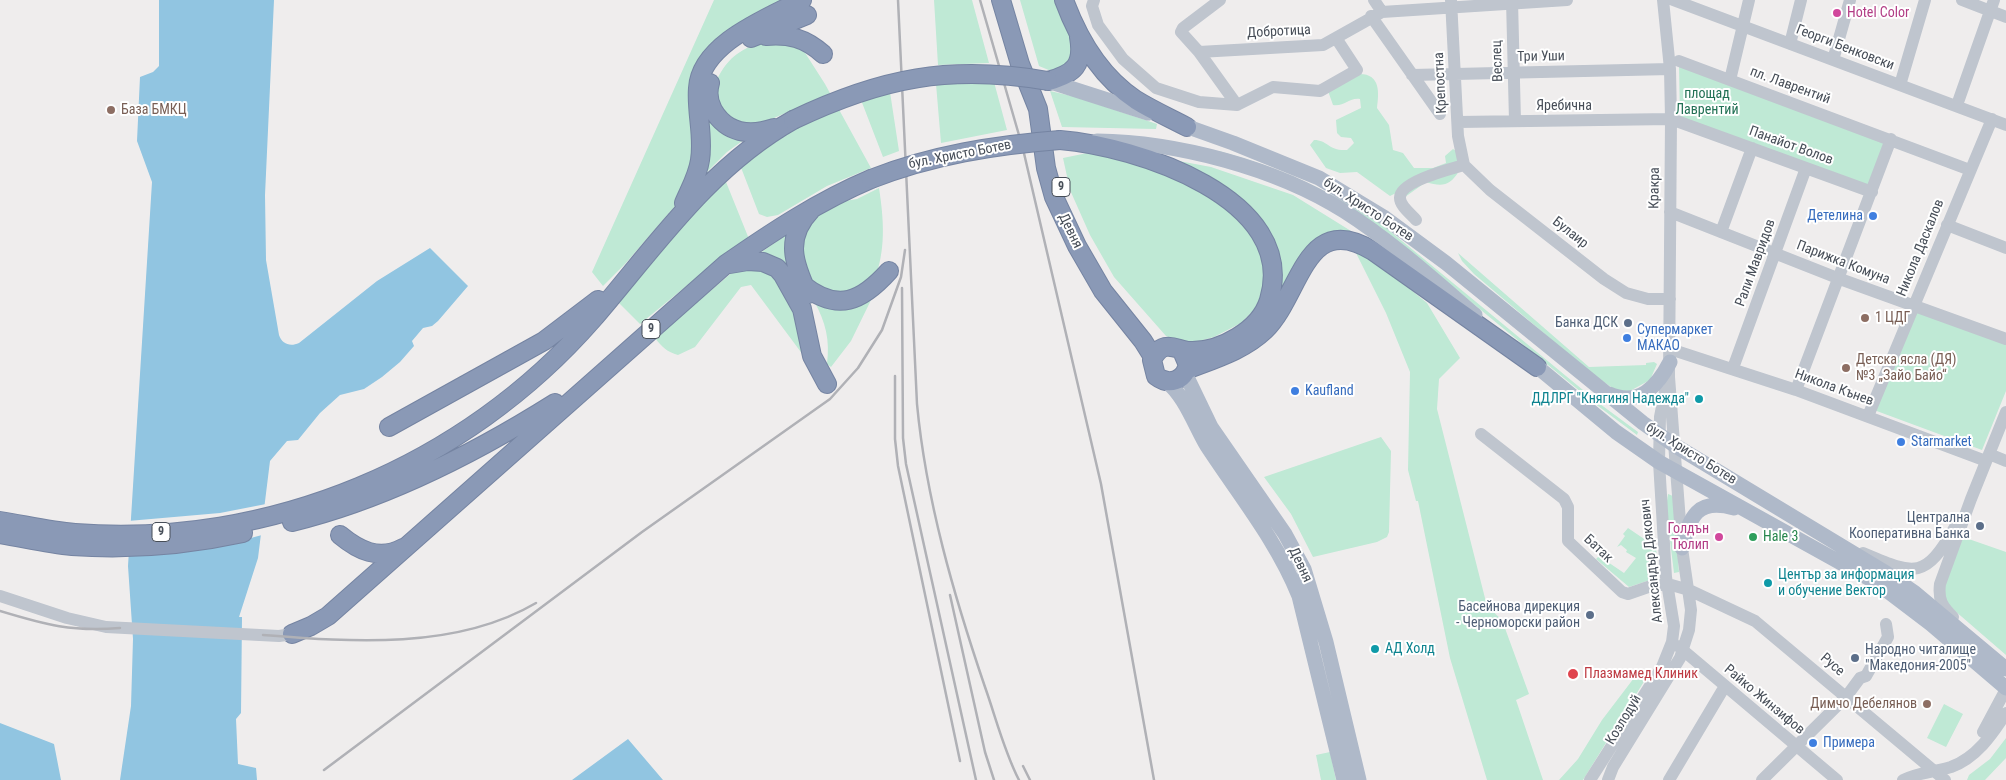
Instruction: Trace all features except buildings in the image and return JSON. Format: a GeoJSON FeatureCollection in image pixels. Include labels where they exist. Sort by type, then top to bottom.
{"type":"FeatureCollection","features":[{"type":"Feature","properties":{"kind":"highway","name":"Девня"},"geometry":{"type":"LineString","coordinates":[[1001,0],[1020,64],[1038,109],[1046,168],[1058,206],[1103,291],[1144,341],[1154,357]]}},
{"type":"Feature","properties":{"kind":"highway","name":"Девня"},"geometry":{"type":"LineString","coordinates":[[1011,0],[1047,112],[1056,168],[1068,204],[1093,254],[1118,293],[1156,338],[1175,349]]}},
{"type":"Feature","properties":{"kind":"highway"},"geometry":{"type":"LineString","coordinates":[[1064,0],[1078,34],[1100,65],[1124,90],[1136,100],[1187,127]]}},
{"type":"Feature","properties":{"kind":"highway"},"geometry":{"type":"LineString","coordinates":[[790,122],[763,132],[741,132],[732,129],[720,120],[708,101],[708,87],[718,65],[734,47],[804,8]]}},
{"type":"Feature","properties":{"kind":"highway"},"geometry":{"type":"LineString","coordinates":[[678,216],[700,160],[698,88],[702,72],[716,52],[735,36],[804,8]]}},
{"type":"Feature","properties":{"kind":"highway"},"geometry":{"type":"LineString","coordinates":[[1048,81],[1067,75],[1077,64],[1081,53],[1078,34]]}},
{"type":"Feature","properties":{"kind":"highway"},"geometry":{"type":"LineString","coordinates":[[753,38],[794,37],[809,43],[823,54]]}},
{"type":"Feature","properties":{"kind":"highway","name":"бул. Христо Ботев"},"geometry":{"type":"LineString","coordinates":[[632,270],[702,190],[730,164],[790,122],[853,94],[904,80],[939,74],[986,73],[1048,81]]}},
{"type":"Feature","properties":{"kind":"highway","name":"9"},"geometry":{"type":"LineString","coordinates":[[1064,141],[1158,163],[1195,179],[1236,205],[1260,233],[1269,252],[1272,271],[1272,289],[1267,308],[1248,329],[1232,340],[1204,350],[1175,349]]}},
{"type":"Feature","properties":{"kind":"highway","name":"бул. Христо Ботев"},"geometry":{"type":"LineString","coordinates":[[595,378],[726,264],[769,234],[816,205],[871,178],[900,167],[956,153],[1010,144],[1064,141]]}},
{"type":"Feature","properties":{"kind":"highway"},"geometry":{"type":"LineString","coordinates":[[726,264],[757,260],[771,264],[783,275],[802,309],[812,356],[823,377],[820,330],[814,310],[795,267],[794,244],[800,225],[816,205]]}},
{"type":"Feature","properties":{"kind":"highway"},"geometry":{"type":"LineString","coordinates":[[1186,372],[1187,361],[1175,349],[1161,349],[1154,357],[1153,371],[1160,379],[1166,382],[1178,380],[1186,372],[1235,351],[1258,337],[1275,320],[1313,253],[1325,243],[1343,238],[1356,242],[1372,251],[1537,367]]}},
{"type":"Feature","properties":{"kind":"highway"},"geometry":{"type":"LineString","coordinates":[[389,427],[506,363],[572,321],[632,270]]}},
{"type":"Feature","properties":{"kind":"highway","name":"9"},"geometry":{"type":"LineString","coordinates":[[0,521],[74,533],[129,534],[182,531],[268,516],[320,503],[363,486],[442,447],[504,404],[535,378],[580,334],[632,270]]}},
{"type":"Feature","properties":{"kind":"highway"},"geometry":{"type":"LineString","coordinates":[[803,285],[822,298],[844,301],[868,293],[889,271]]}},
{"type":"Feature","properties":{"kind":"highway"},"geometry":{"type":"LineString","coordinates":[[292,634],[328,616],[595,378]]}},
{"type":"Feature","properties":{"kind":"highway","name":"9"},"geometry":{"type":"LineString","coordinates":[[0,534],[71,546],[152,546],[219,539],[318,516],[394,488],[460,458],[595,378]]}},
{"type":"Feature","properties":{"kind":"highway"},"geometry":{"type":"LineString","coordinates":[[340,535],[357,548],[370,553],[387,554],[407,545]]}},
{"type":"Feature","properties":{"kind":"main road","name":"бул. Христо Ботев"},"geometry":{"type":"LineString","coordinates":[[1048,81],[1092,93],[1187,127],[1319,178],[1378,212],[1446,263],[1660,436],[1834,541],[1915,593],[2006,669]]}},
{"type":"Feature","properties":{"kind":"main road","name":"бул. Христо Ботев"},"geometry":{"type":"LineString","coordinates":[[1064,141],[1121,141],[1178,150],[1264,173],[1328,202],[1370,228],[1616,432],[1658,462],[1877,583],[1937,629],[2006,689]]}},
{"type":"Feature","properties":{"kind":"main road"},"geometry":{"type":"LineString","coordinates":[[1605,393],[1622,398],[1646,393],[1661,379],[1670,363]]}},
{"type":"Feature","properties":{"kind":"main road","name":"Девня"},"geometry":{"type":"LineString","coordinates":[[1186,372],[1222,444],[1285,534],[1304,569],[1326,642],[1359,780]]}},
{"type":"Feature","properties":{"kind":"main road","name":"Девня"},"geometry":{"type":"LineString","coordinates":[[1166,382],[1174,389],[1207,444],[1269,537],[1291,574],[1300,596],[1344,780]]}},
{"type":"Feature","properties":{"kind":"main road"},"geometry":{"type":"LineString","coordinates":[[1682,548],[1688,524],[1704,507],[1719,504],[1747,512]]}},
{"type":"Feature","properties":{"kind":"street"},"geometry":{"type":"LineString","coordinates":[[1094,0],[1092,6],[1098,26],[1123,59],[1156,88],[1199,102],[1237,105],[1273,87],[1320,91],[1357,70],[1336,38]]}},
{"type":"Feature","properties":{"kind":"street"},"geometry":{"type":"LineString","coordinates":[[1220,0],[1182,30],[1200,52],[1237,105]]}},
{"type":"Feature","properties":{"kind":"street"},"geometry":{"type":"LineString","coordinates":[[1374,0],[1412,75],[1440,114]]}},
{"type":"Feature","properties":{"kind":"street","name":"Добротица"},"geometry":{"type":"LineString","coordinates":[[1200,52],[1323,45],[1379,9],[1451,3],[1567,0]]}},
{"type":"Feature","properties":{"kind":"street","name":"Кракра"},"geometry":{"type":"LineString","coordinates":[[1663,0],[1674,65],[1671,119],[1670,212],[1670,363],[1674,445]]}},
{"type":"Feature","properties":{"kind":"street","name":"Георги Бенковски"},"geometry":{"type":"LineString","coordinates":[[1673,0],[1957,105],[2006,125]]}},
{"type":"Feature","properties":{"kind":"street"},"geometry":{"type":"LineString","coordinates":[[1730,80],[1749,0]]}},
{"type":"Feature","properties":{"kind":"street"},"geometry":{"type":"LineString","coordinates":[[1790,44],[1801,0]]}},
{"type":"Feature","properties":{"kind":"street"},"geometry":{"type":"LineString","coordinates":[[1833,60],[1850,0]]}},
{"type":"Feature","properties":{"kind":"street"},"geometry":{"type":"LineString","coordinates":[[1900,85],[1925,0]]}},
{"type":"Feature","properties":{"kind":"street"},"geometry":{"type":"LineString","coordinates":[[1962,0],[1992,6],[2006,17]]}},
{"type":"Feature","properties":{"kind":"street","name":"Веслец"},"geometry":{"type":"LineString","coordinates":[[1512,1],[1515,121]]}},
{"type":"Feature","properties":{"kind":"street","name":"Крепостна"},"geometry":{"type":"LineString","coordinates":[[1451,3],[1458,122],[1464,165]]}},
{"type":"Feature","properties":{"kind":"street"},"geometry":{"type":"LineString","coordinates":[[1957,105],[1992,6]]}},
{"type":"Feature","properties":{"kind":"street","name":"Три Уши"},"geometry":{"type":"LineString","coordinates":[[1412,75],[1514,73],[1674,65]]}},
{"type":"Feature","properties":{"kind":"street","name":"пл. Лаврентий"},"geometry":{"type":"LineString","coordinates":[[1674,65],[1730,80],[1970,170]]}},
{"type":"Feature","properties":{"kind":"street","name":"Яребична"},"geometry":{"type":"LineString","coordinates":[[1458,122],[1671,119]]}},
{"type":"Feature","properties":{"kind":"street","name":"Панайот Волов"},"geometry":{"type":"LineString","coordinates":[[1671,119],[1872,192]]}},
{"type":"Feature","properties":{"kind":"street","name":"Никола Даскалов"},"geometry":{"type":"LineString","coordinates":[[1868,416],[1946,225],[1992,119]]}},
{"type":"Feature","properties":{"kind":"street"},"geometry":{"type":"LineString","coordinates":[[1796,390],[1840,279],[1891,139]]}},
{"type":"Feature","properties":{"kind":"street"},"geometry":{"type":"LineString","coordinates":[[1721,232],[1752,148]]}},
{"type":"Feature","properties":{"kind":"street"},"geometry":{"type":"LineString","coordinates":[[1416,220],[1401,203],[1400,197],[1403,189],[1424,178],[1464,165]]}},
{"type":"Feature","properties":{"kind":"street","name":"Булаир"},"geometry":{"type":"LineString","coordinates":[[1464,165],[1490,190],[1604,279],[1626,293],[1648,299],[1670,300]]}},
{"type":"Feature","properties":{"kind":"street","name":"Рали Мавридов"},"geometry":{"type":"LineString","coordinates":[[1733,368],[1806,168]]}},
{"type":"Feature","properties":{"kind":"street","name":"Парижка Комуна"},"geometry":{"type":"LineString","coordinates":[[1670,212],[1840,279],[2006,339]]}},
{"type":"Feature","properties":{"kind":"street"},"geometry":{"type":"LineString","coordinates":[[1946,225],[2006,248]]}},
{"type":"Feature","properties":{"kind":"street","name":"Кракра"},"geometry":{"type":"LineString","coordinates":[[1660,436],[1660,417],[1670,363]]}},
{"type":"Feature","properties":{"kind":"street","name":"Никола Кънев"},"geometry":{"type":"LineString","coordinates":[[1670,363],[1733,368],[1988,458],[2006,461]]}},
{"type":"Feature","properties":{"kind":"street"},"geometry":{"type":"LineString","coordinates":[[1984,651],[1942,605],[1939,597],[1940,584],[1971,499],[2006,412]]}},
{"type":"Feature","properties":{"kind":"street","name":"Батак"},"geometry":{"type":"LineString","coordinates":[[1481,434],[1564,499],[1568,508],[1568,540],[1622,592],[1628,594],[1651,586],[1668,584],[1689,590]]}},
{"type":"Feature","properties":{"kind":"street","name":"Александър Дякович"},"geometry":{"type":"LineString","coordinates":[[1590,780],[1665,661],[1672,642],[1674,626],[1668,584],[1658,462],[1660,436]]}},
{"type":"Feature","properties":{"kind":"street"},"geometry":{"type":"LineString","coordinates":[[1665,661],[1683,650],[1691,610],[1682,548],[1674,445]]}},
{"type":"Feature","properties":{"kind":"street"},"geometry":{"type":"LineString","coordinates":[[1834,541],[1891,565],[1915,570],[1928,564],[1939,552],[1971,499]]}},
{"type":"Feature","properties":{"kind":"street","name":"Русе"},"geometry":{"type":"LineString","coordinates":[[1689,590],[1755,620],[1945,780]]}},
{"type":"Feature","properties":{"kind":"street"},"geometry":{"type":"LineString","coordinates":[[0,596],[81,622],[120,628],[263,635],[292,634]]}},
{"type":"Feature","properties":{"kind":"street"},"geometry":{"type":"LineString","coordinates":[[1762,780],[1846,697],[1860,678],[1866,676],[1888,637],[1886,624]]}},
{"type":"Feature","properties":{"kind":"street","name":"Райко Жинзифов"},"geometry":{"type":"LineString","coordinates":[[1672,642],[1837,780]]}},
{"type":"Feature","properties":{"kind":"street","name":"Козлодуй"},"geometry":{"type":"LineString","coordinates":[[1608,780],[1613,767],[1683,650]]}},
{"type":"Feature","properties":{"kind":"street"},"geometry":{"type":"LineString","coordinates":[[1669,780],[1725,686]]}},
{"type":"Feature","properties":{"kind":"street"},"geometry":{"type":"LineString","coordinates":[[1935,771],[1966,751],[1978,739],[1988,726],[2006,689]]}},
{"type":"Feature","properties":{"kind":"street"},"geometry":{"type":"LineString","coordinates":[[1902,780],[1925,771],[1935,771],[1953,766],[1972,755],[1983,745],[2006,713]]}},
{"type":"Feature","properties":{"kind":"green space"},"geometry":{"type":"Polygon","coordinates":[[[714,0],[780,0],[774,8],[710,47],[694,131],[692,156],[682,198],[625,264],[603,286],[592,272],[714,0]]]}},
{"type":"Feature","properties":{"kind":"green space"},"geometry":{"type":"Polygon","coordinates":[[[934,0],[972,0],[989,63],[938,65],[934,0]]]}},
{"type":"Feature","properties":{"kind":"green space"},"geometry":{"type":"Polygon","coordinates":[[[1020,0],[1057,0],[1076,50],[1065,67],[1051,71],[1039,66],[1020,0]]]}},
{"type":"Feature","properties":{"kind":"green space"},"geometry":{"type":"Polygon","coordinates":[[[773,40],[802,48],[825,84],[871,168],[827,186],[778,215],[767,217],[759,214],[740,165],[797,126],[788,112],[768,121],[754,124],[732,119],[720,114],[714,93],[719,76],[731,59],[743,50],[773,40]]]}},
{"type":"Feature","properties":{"kind":"green space","name":"площад Лаврентий"},"geometry":{"type":"Polygon","coordinates":[[[1679,64],[1889,140],[1870,189],[1680,120],[1679,64]]]}},
{"type":"Feature","properties":{"kind":"green space"},"geometry":{"type":"Polygon","coordinates":[[[1358,74],[1366,75],[1375,80],[1378,90],[1377,108],[1389,125],[1393,150],[1403,153],[1414,168],[1433,168],[1446,163],[1445,156],[1453,149],[1456,151],[1459,171],[1452,180],[1441,185],[1426,182],[1405,197],[1396,193],[1390,196],[1357,172],[1340,173],[1326,168],[1310,145],[1314,140],[1319,140],[1336,149],[1347,150],[1354,143],[1351,138],[1341,137],[1337,133],[1336,120],[1361,108],[1360,99],[1353,99],[1340,105],[1333,105],[1328,91],[1358,74]]]}},
{"type":"Feature","properties":{"kind":"green space"},"geometry":{"type":"Polygon","coordinates":[[[994,82],[1007,130],[941,143],[936,84],[994,82]]]}},
{"type":"Feature","properties":{"kind":"green space"},"geometry":{"type":"Polygon","coordinates":[[[1050,91],[1076,97],[1157,124],[1156,129],[1062,127],[1050,91]]]}},
{"type":"Feature","properties":{"kind":"green space"},"geometry":{"type":"Polygon","coordinates":[[[890,92],[899,151],[883,157],[861,100],[890,92]]]}},
{"type":"Feature","properties":{"kind":"green space"},"geometry":{"type":"Polygon","coordinates":[[[705,111],[745,139],[727,152],[703,176],[705,111]]]}},
{"type":"Feature","properties":{"kind":"green space"},"geometry":{"type":"Polygon","coordinates":[[[1097,151],[1170,175],[1219,201],[1239,217],[1254,236],[1264,258],[1265,269],[1260,304],[1241,323],[1214,337],[1188,344],[1166,336],[1114,277],[1090,235],[1070,190],[1063,158],[1097,151]]]}},
{"type":"Feature","properties":{"kind":"green space"},"geometry":{"type":"Polygon","coordinates":[[[1219,151],[1264,165],[1325,191],[1385,227],[1600,404],[1638,432],[1637,435],[1598,406],[1382,229],[1218,154],[1219,151]]]}},
{"type":"Feature","properties":{"kind":"green space"},"geometry":{"type":"Polygon","coordinates":[[[1163,158],[1211,167],[1293,195],[1351,231],[1348,235],[1337,235],[1278,308],[1272,241],[1163,158]]]}},
{"type":"Feature","properties":{"kind":"green space"},"geometry":{"type":"Polygon","coordinates":[[[724,177],[749,239],[712,265],[640,324],[616,300],[724,177]]]}},
{"type":"Feature","properties":{"kind":"green space"},"geometry":{"type":"Polygon","coordinates":[[[879,188],[883,235],[881,258],[874,281],[841,298],[806,279],[800,240],[814,217],[845,201],[857,199],[879,188]]]}},
{"type":"Feature","properties":{"kind":"green space"},"geometry":{"type":"Polygon","coordinates":[[[791,231],[786,249],[786,268],[759,254],[791,231]]]}},
{"type":"Feature","properties":{"kind":"green space"},"geometry":{"type":"Polygon","coordinates":[[[1354,249],[1371,257],[1427,303],[1460,358],[1439,379],[1437,409],[1487,606],[1502,620],[1529,694],[1516,700],[1543,780],[1487,780],[1450,658],[1418,501],[1416,501],[1408,470],[1410,372],[1386,313],[1354,249]]]}},
{"type":"Feature","properties":{"kind":"green space"},"geometry":{"type":"Polygon","coordinates":[[[1458,253],[1589,367],[1646,365],[1646,363],[1654,362],[1657,364],[1650,380],[1628,392],[1614,389],[1591,373],[1474,274],[1462,261],[1458,253]]]}},
{"type":"Feature","properties":{"kind":"green space"},"geometry":{"type":"Polygon","coordinates":[[[746,265],[769,270],[790,295],[809,363],[751,285],[741,287],[695,347],[678,355],[668,351],[660,344],[655,338],[735,270],[746,265]]]}},
{"type":"Feature","properties":{"kind":"green space"},"geometry":{"type":"Polygon","coordinates":[[[872,298],[851,341],[831,367],[827,364],[828,347],[826,332],[822,317],[814,301],[836,309],[843,309],[857,306],[872,298]]]}},
{"type":"Feature","properties":{"kind":"green space"},"geometry":{"type":"Polygon","coordinates":[[[1915,311],[2006,344],[2006,391],[1982,450],[1874,410],[1915,311]]]}},
{"type":"Feature","properties":{"kind":"green space"},"geometry":{"type":"Polygon","coordinates":[[[1381,437],[1391,451],[1389,532],[1387,537],[1377,542],[1313,557],[1291,514],[1264,477],[1381,437]]]}},
{"type":"Feature","properties":{"kind":"green space"},"geometry":{"type":"Polygon","coordinates":[[[1668,494],[1673,496],[1679,572],[1674,573],[1666,508],[1668,494]]]}},
{"type":"Feature","properties":{"kind":"green space"},"geometry":{"type":"Polygon","coordinates":[[[1628,528],[1656,547],[1658,572],[1656,578],[1629,587],[1596,559],[1599,556],[1624,573],[1636,558],[1626,552],[1627,550],[1621,545],[1617,547],[1628,528]]]}},
{"type":"Feature","properties":{"kind":"green space"},"geometry":{"type":"Polygon","coordinates":[[[1963,537],[2006,552],[2006,655],[1947,604],[1942,590],[1963,537]]]}},
{"type":"Feature","properties":{"kind":"green space"},"geometry":{"type":"Polygon","coordinates":[[[1648,669],[1648,675],[1583,780],[1559,780],[1578,759],[1602,720],[1637,674],[1648,669]]]}},
{"type":"Feature","properties":{"kind":"green space"},"geometry":{"type":"Polygon","coordinates":[[[1944,704],[1963,714],[1946,747],[1927,738],[1944,704]]]}},
{"type":"Feature","properties":{"kind":"green space"},"geometry":{"type":"Polygon","coordinates":[[[2006,738],[2006,758],[1985,780],[1967,780],[1969,775],[1990,759],[2006,738]]]}},
{"type":"Feature","properties":{"kind":"green space"},"geometry":{"type":"Polygon","coordinates":[[[1330,752],[1336,780],[1321,780],[1316,755],[1330,752]]]}},
{"type":"Feature","properties":{"kind":"water"},"geometry":{"type":"Polygon","coordinates":[[[159,0],[274,0],[265,195],[266,260],[279,335],[284,343],[290,345],[299,343],[377,281],[430,248],[468,286],[438,321],[432,326],[423,328],[412,341],[414,346],[400,362],[364,389],[340,395],[320,413],[298,440],[287,441],[270,461],[258,558],[239,617],[242,617],[241,713],[236,719],[238,764],[256,768],[257,780],[120,780],[131,706],[133,639],[128,566],[152,182],[137,141],[140,77],[153,72],[159,66],[159,0]]]}},
{"type":"Feature","properties":{"kind":"water"},"geometry":{"type":"Polygon","coordinates":[[[0,723],[54,744],[61,780],[0,780],[0,723]]]}},
{"type":"Feature","properties":{"kind":"water"},"geometry":{"type":"Polygon","coordinates":[[[628,739],[663,780],[572,780],[628,739]]]}},
{"type":"Feature","properties":{"kind":"pier"},"geometry":{"type":"Polygon","coordinates":[[[266,504],[262,535],[221,546],[126,555],[128,521],[220,513],[266,504]]]}},
{"type":"Feature","properties":{"kind":"railway"},"geometry":{"type":"LineString","coordinates":[[898,0],[917,404],[921,440],[934,512],[952,583],[1000,734],[1019,780]]}},
{"type":"Feature","properties":{"kind":"railway"},"geometry":{"type":"LineString","coordinates":[[980,0],[1023,149],[1101,484],[1154,780]]}},
{"type":"Feature","properties":{"kind":"railway"},"geometry":{"type":"LineString","coordinates":[[324,770],[642,532],[830,399],[858,368],[882,330],[901,277],[905,250]]}},
{"type":"Feature","properties":{"kind":"railway"},"geometry":{"type":"LineString","coordinates":[[902,288],[903,438],[906,464],[976,780]]}},
{"type":"Feature","properties":{"kind":"railway"},"geometry":{"type":"LineString","coordinates":[[895,376],[895,439],[898,466],[960,761]]}},
{"type":"Feature","properties":{"kind":"railway"},"geometry":{"type":"LineString","coordinates":[[950,595],[985,752],[994,780]]}},
{"type":"Feature","properties":{"kind":"railway"},"geometry":{"type":"LineString","coordinates":[[263,635],[332,640],[403,639],[438,636],[472,629],[505,618],[536,603]]}},
{"type":"Feature","properties":{"kind":"railway"},"geometry":{"type":"LineString","coordinates":[[0,611],[31,620],[73,628],[120,628]]}},
{"type":"Feature","properties":{"kind":"railway"},"geometry":{"type":"LineString","coordinates":[[1023,766],[1030,780]]}},
{"type":"Feature","properties":{"kind":"place","name":"Hotel Color"},"geometry":{"type":"Point","coordinates":[1837,13]}},
{"type":"Feature","properties":{"kind":"place","name":"База БМКЦ"},"geometry":{"type":"Point","coordinates":[111,110]}},
{"type":"Feature","properties":{"kind":"place","name":"Детелина"},"geometry":{"type":"Point","coordinates":[1873,216]}},
{"type":"Feature","properties":{"kind":"place","name":"1 ЦДГ"},"geometry":{"type":"Point","coordinates":[1865,318]}},
{"type":"Feature","properties":{"kind":"place","name":"Банка ДСК"},"geometry":{"type":"Point","coordinates":[1628,323]}},
{"type":"Feature","properties":{"kind":"place","name":"Супермаркет МАКАО"},"geometry":{"type":"Point","coordinates":[1627,338]}},
{"type":"Feature","properties":{"kind":"place","name":"Детска ясла (ДЯ) №3 „Зайо Байо“"},"geometry":{"type":"Point","coordinates":[1846,368]}},
{"type":"Feature","properties":{"kind":"place","name":"Kaufland"},"geometry":{"type":"Point","coordinates":[1295,391]}},
{"type":"Feature","properties":{"kind":"place","name":"ДДЛРГ \"Княгиня Надежда\""},"geometry":{"type":"Point","coordinates":[1699,399]}},
{"type":"Feature","properties":{"kind":"place","name":"Starmarket"},"geometry":{"type":"Point","coordinates":[1901,442]}},
{"type":"Feature","properties":{"kind":"place","name":"Централна Кооперативна Банка"},"geometry":{"type":"Point","coordinates":[1980,526]}},
{"type":"Feature","properties":{"kind":"place","name":"Голдън Тюлип"},"geometry":{"type":"Point","coordinates":[1719,537]}},
{"type":"Feature","properties":{"kind":"place","name":"Hale 3"},"geometry":{"type":"Point","coordinates":[1753,537]}},
{"type":"Feature","properties":{"kind":"place","name":"Център за информация и обучение Вектор"},"geometry":{"type":"Point","coordinates":[1768,583]}},
{"type":"Feature","properties":{"kind":"place","name":"Басейнова дирекция - Черноморски район"},"geometry":{"type":"Point","coordinates":[1590,615]}},
{"type":"Feature","properties":{"kind":"place","name":"АД Холд"},"geometry":{"type":"Point","coordinates":[1375,649]}},
{"type":"Feature","properties":{"kind":"place","name":"Народно читалище \"Македония-2005\""},"geometry":{"type":"Point","coordinates":[1855,658]}},
{"type":"Feature","properties":{"kind":"place","name":"Плазмамед Клиник"},"geometry":{"type":"Point","coordinates":[1573,674]}},
{"type":"Feature","properties":{"kind":"place","name":"Димчо Дебелянов"},"geometry":{"type":"Point","coordinates":[1927,704]}},
{"type":"Feature","properties":{"kind":"place","name":"Примера"},"geometry":{"type":"Point","coordinates":[1813,743]}}]}
